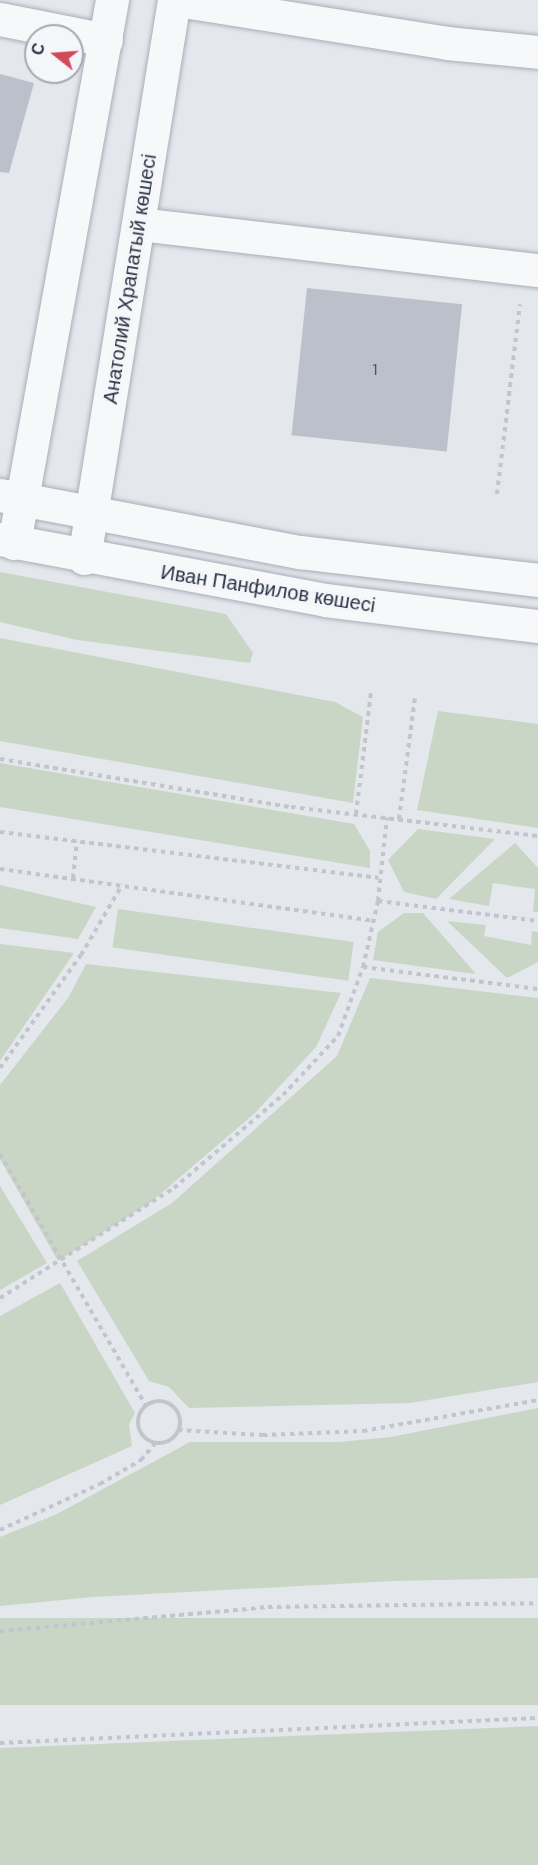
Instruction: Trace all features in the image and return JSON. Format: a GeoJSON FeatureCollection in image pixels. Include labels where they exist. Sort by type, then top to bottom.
{"type":"FeatureCollection","features":[{"type":"Feature","properties":{"kind":"street"},"geometry":{"type":"LineString","coordinates":[[7,541],[12,498],[106,40],[112,0]]}},
{"type":"Feature","properties":{"kind":"street"},"geometry":{"type":"LineString","coordinates":[[175,0],[447,43],[538,52]]}},
{"type":"Feature","properties":{"kind":"street","name":"Анатолий Храпатый көшесі"},"geometry":{"type":"LineString","coordinates":[[84,558],[175,0]]}},
{"type":"Feature","properties":{"kind":"street"},"geometry":{"type":"LineString","coordinates":[[0,19],[106,40]]}},
{"type":"Feature","properties":{"kind":"street"},"geometry":{"type":"LineString","coordinates":[[139,224],[531,270]]}},
{"type":"Feature","properties":{"kind":"street"},"geometry":{"type":"LineString","coordinates":[[12,498],[92,515],[300,552],[538,580]]}},
{"type":"Feature","properties":{"kind":"street","name":"Иван Панфилов көшесі"},"geometry":{"type":"LineString","coordinates":[[7,541],[84,558],[325,600],[538,626]]}},
{"type":"Feature","properties":{"kind":"path"},"geometry":{"type":"LineString","coordinates":[[497,494],[531,270]]}},
{"type":"Feature","properties":{"kind":"path"},"geometry":{"type":"LineString","coordinates":[[356,814],[371,692]]}},
{"type":"Feature","properties":{"kind":"path"},"geometry":{"type":"LineString","coordinates":[[399,819],[414,698]]}},
{"type":"Feature","properties":{"kind":"path"},"geometry":{"type":"LineString","coordinates":[[0,759],[291,807],[538,836]]}},
{"type":"Feature","properties":{"kind":"path"},"geometry":{"type":"LineString","coordinates":[[0,1298],[63,1261],[174,1188],[283,1095],[338,1036],[363,967],[378,902],[378,878],[387,817]]}},
{"type":"Feature","properties":{"kind":"path"},"geometry":{"type":"LineString","coordinates":[[0,832],[378,878]]}},
{"type":"Feature","properties":{"kind":"path"},"geometry":{"type":"LineString","coordinates":[[73,878],[77,841]]}},
{"type":"Feature","properties":{"kind":"path"},"geometry":{"type":"LineString","coordinates":[[0,869],[373,921]]}},
{"type":"Feature","properties":{"kind":"path"},"geometry":{"type":"LineString","coordinates":[[0,1068],[68,974],[122,885]]}},
{"type":"Feature","properties":{"kind":"path"},"geometry":{"type":"LineString","coordinates":[[378,902],[538,921]]}},
{"type":"Feature","properties":{"kind":"path"},"geometry":{"type":"LineString","coordinates":[[363,967],[538,989]]}},
{"type":"Feature","properties":{"kind":"path"},"geometry":{"type":"LineString","coordinates":[[0,1154],[146,1406]]}},
{"type":"Feature","properties":{"kind":"path"},"geometry":{"type":"LineString","coordinates":[[178,1430],[263,1435],[363,1431],[538,1400]]}},
{"type":"Feature","properties":{"kind":"path"},"geometry":{"type":"LineString","coordinates":[[158,1401],[171,1406],[179,1417],[178,1430],[169,1440],[156,1442],[144,1436],[138,1424],[146,1406],[158,1401]]}},
{"type":"Feature","properties":{"kind":"path"},"geometry":{"type":"LineString","coordinates":[[0,1530],[100,1484],[141,1460],[156,1442]]}},
{"type":"Feature","properties":{"kind":"path"},"geometry":{"type":"LineString","coordinates":[[0,1631],[268,1607],[538,1603]]}},
{"type":"Feature","properties":{"kind":"path"},"geometry":{"type":"LineString","coordinates":[[0,1743],[538,1718]]}},
{"type":"Feature","properties":{"kind":"green space"},"geometry":{"type":"Polygon","coordinates":[[[0,572],[226,614],[253,653],[250,663],[77,640],[0,622],[0,572]]]}},
{"type":"Feature","properties":{"kind":"green space"},"geometry":{"type":"Polygon","coordinates":[[[0,638],[335,702],[363,717],[353,803],[0,741],[0,638]]]}},
{"type":"Feature","properties":{"kind":"green space"},"geometry":{"type":"Polygon","coordinates":[[[438,711],[538,724],[538,828],[417,810],[438,711]]]}},
{"type":"Feature","properties":{"kind":"green space"},"geometry":{"type":"Polygon","coordinates":[[[0,763],[354,824],[370,851],[370,868],[0,807],[0,763]]]}},
{"type":"Feature","properties":{"kind":"green space"},"geometry":{"type":"Polygon","coordinates":[[[418,829],[495,839],[436,899],[404,892],[388,860],[418,829]]]}},
{"type":"Feature","properties":{"kind":"green space"},"geometry":{"type":"Polygon","coordinates":[[[515,843],[538,868],[538,912],[533,912],[535,889],[493,883],[489,906],[449,899],[515,843]]]}},
{"type":"Feature","properties":{"kind":"green space"},"geometry":{"type":"Polygon","coordinates":[[[0,885],[96,907],[78,939],[0,928],[0,885]]]}},
{"type":"Feature","properties":{"kind":"green space"},"geometry":{"type":"Polygon","coordinates":[[[118,909],[354,942],[348,981],[113,948],[118,909]]]}},
{"type":"Feature","properties":{"kind":"green space"},"geometry":{"type":"Polygon","coordinates":[[[404,913],[423,913],[476,974],[373,960],[378,932],[404,913]]]}},
{"type":"Feature","properties":{"kind":"green space"},"geometry":{"type":"Polygon","coordinates":[[[447,921],[486,925],[484,936],[531,945],[532,931],[538,932],[538,962],[507,978],[447,921]]]}},
{"type":"Feature","properties":{"kind":"green space"},"geometry":{"type":"Polygon","coordinates":[[[0,944],[74,953],[0,1061],[0,944]]]}},
{"type":"Feature","properties":{"kind":"green space"},"geometry":{"type":"Polygon","coordinates":[[[86,964],[341,993],[316,1047],[255,1113],[151,1202],[58,1261],[0,1159],[0,1085],[68,998],[86,964]]]}},
{"type":"Feature","properties":{"kind":"green space"},"geometry":{"type":"Polygon","coordinates":[[[370,978],[538,998],[538,1382],[410,1403],[189,1408],[169,1387],[149,1381],[77,1261],[172,1203],[337,1056],[370,978]]]}},
{"type":"Feature","properties":{"kind":"green space"},"geometry":{"type":"Polygon","coordinates":[[[0,1186],[47,1263],[0,1290],[0,1186]]]}},
{"type":"Feature","properties":{"kind":"green space"},"geometry":{"type":"Polygon","coordinates":[[[60,1283],[135,1413],[129,1424],[132,1446],[0,1505],[0,1316],[60,1283]]]}},
{"type":"Feature","properties":{"kind":"green space"},"geometry":{"type":"Polygon","coordinates":[[[538,1408],[538,1578],[393,1581],[93,1597],[0,1606],[0,1537],[55,1515],[190,1442],[339,1442],[391,1437],[538,1408]]]}},
{"type":"Feature","properties":{"kind":"green space"},"geometry":{"type":"Polygon","coordinates":[[[0,1618],[538,1618],[538,1705],[0,1705],[0,1618]]]}},
{"type":"Feature","properties":{"kind":"green space"},"geometry":{"type":"Polygon","coordinates":[[[538,1726],[538,1865],[0,1865],[0,1748],[538,1726]]]}},
{"type":"Feature","properties":{"kind":"building"},"geometry":{"type":"Polygon","coordinates":[[[0,74],[24,80],[24,84],[34,84],[9,173],[0,172],[0,74]]]}},
{"type":"Feature","properties":{"kind":"building"},"geometry":{"type":"Polygon","coordinates":[[[307,288],[462,304],[447,451],[292,435],[307,288]]]}}]}
